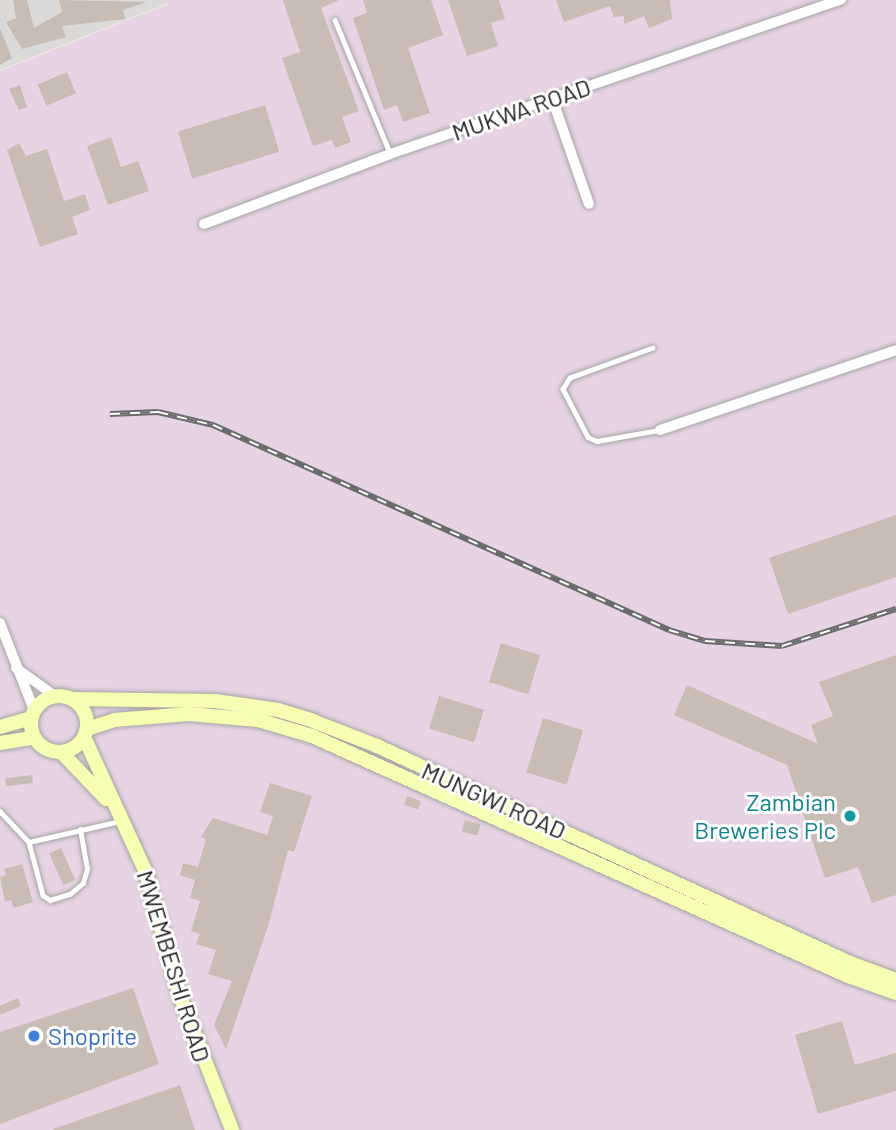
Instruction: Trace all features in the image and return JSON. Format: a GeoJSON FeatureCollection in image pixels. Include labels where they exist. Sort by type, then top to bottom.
{"type":"FeatureCollection","features":[{"type":"Feature","properties":{"kind":"main road"},"geometry":{"type":"LineString","coordinates":[[0,727],[32,714],[55,696],[72,699],[86,715],[85,733],[112,805]]}},
{"type":"Feature","properties":{"kind":"main road","name":"MUNGWI ROAD"},"geometry":{"type":"LineString","coordinates":[[72,699],[215,701],[278,710],[367,741],[532,825],[848,976],[896,993]]}},
{"type":"Feature","properties":{"kind":"main road"},"geometry":{"type":"LineString","coordinates":[[32,714],[33,738],[45,749],[62,752],[112,805]]}},
{"type":"Feature","properties":{"kind":"main road","name":"MUNGWI ROAD"},"geometry":{"type":"LineString","coordinates":[[85,733],[114,720],[164,715],[258,720],[339,745],[896,981]]}},
{"type":"Feature","properties":{"kind":"main road"},"geometry":{"type":"LineString","coordinates":[[62,752],[85,733]]}},
{"type":"Feature","properties":{"kind":"main road"},"geometry":{"type":"LineString","coordinates":[[0,743],[33,738]]}},
{"type":"Feature","properties":{"kind":"main road","name":"MWEMBESHI ROAD"},"geometry":{"type":"LineString","coordinates":[[112,805],[145,870],[181,999],[232,1130]]}},
{"type":"Feature","properties":{"kind":"street","name":"MUKWA ROAD"},"geometry":{"type":"LineString","coordinates":[[204,224],[390,154],[842,0]]}},
{"type":"Feature","properties":{"kind":"street"},"geometry":{"type":"LineString","coordinates":[[552,98],[589,204]]}},
{"type":"Feature","properties":{"kind":"street"},"geometry":{"type":"LineString","coordinates":[[660,430],[896,350]]}},
{"type":"Feature","properties":{"kind":"street"},"geometry":{"type":"LineString","coordinates":[[0,623],[32,714]]}},
{"type":"Feature","properties":{"kind":"street"},"geometry":{"type":"LineString","coordinates":[[13,665],[55,696]]}},
{"type":"Feature","properties":{"kind":"lane"},"geometry":{"type":"LineString","coordinates":[[334,20],[390,154]]}},
{"type":"Feature","properties":{"kind":"lane"},"geometry":{"type":"LineString","coordinates":[[653,348],[570,378],[563,389],[588,437],[597,441],[660,430]]}},
{"type":"Feature","properties":{"kind":"lane"},"geometry":{"type":"LineString","coordinates":[[0,811],[29,842],[43,895],[50,900],[70,894],[83,883],[87,869],[80,830]]}},
{"type":"Feature","properties":{"kind":"lane"},"geometry":{"type":"LineString","coordinates":[[29,842],[121,821]]}},
{"type":"Feature","properties":{"kind":"shaded area"},"geometry":{"type":"Polygon","coordinates":[[[0,0],[167,0],[168,3],[0,70],[0,0]]]}},
{"type":"Feature","properties":{"kind":"shaded area"},"geometry":{"type":"Polygon","coordinates":[[[167,0],[896,0],[896,1130],[0,1130],[0,71],[168,4],[167,0]]]}},
{"type":"Feature","properties":{"kind":"building"},"geometry":{"type":"Polygon","coordinates":[[[13,0],[27,0],[34,28],[62,12],[59,0],[147,2],[123,10],[125,19],[62,26],[66,37],[22,49],[6,22],[16,18],[13,0]]]}},
{"type":"Feature","properties":{"kind":"building"},"geometry":{"type":"Polygon","coordinates":[[[283,0],[339,0],[321,8],[359,111],[342,117],[351,142],[335,148],[332,140],[313,146],[282,58],[300,52],[283,0]]]}},
{"type":"Feature","properties":{"kind":"building"},"geometry":{"type":"Polygon","coordinates":[[[363,0],[431,0],[443,35],[408,48],[430,113],[403,122],[397,105],[384,110],[353,18],[367,13],[363,0]]]}},
{"type":"Feature","properties":{"kind":"building"},"geometry":{"type":"Polygon","coordinates":[[[448,0],[499,0],[505,19],[491,23],[498,46],[467,56],[448,0]]]}},
{"type":"Feature","properties":{"kind":"building"},"geometry":{"type":"Polygon","coordinates":[[[556,0],[670,0],[672,19],[649,28],[644,16],[624,24],[624,16],[614,17],[610,6],[564,22],[556,0]]]}},
{"type":"Feature","properties":{"kind":"building"},"geometry":{"type":"Polygon","coordinates":[[[0,28],[12,58],[0,65],[0,28]]]}},
{"type":"Feature","properties":{"kind":"building"},"geometry":{"type":"Polygon","coordinates":[[[67,72],[76,93],[47,106],[38,85],[67,72]]]}},
{"type":"Feature","properties":{"kind":"building"},"geometry":{"type":"Polygon","coordinates":[[[20,85],[27,107],[19,110],[9,89],[20,85]]]}},
{"type":"Feature","properties":{"kind":"building"},"geometry":{"type":"Polygon","coordinates":[[[265,105],[279,152],[192,178],[178,132],[265,105]]]}},
{"type":"Feature","properties":{"kind":"building"},"geometry":{"type":"Polygon","coordinates":[[[111,137],[121,167],[138,161],[149,191],[108,205],[87,146],[111,137]]]}},
{"type":"Feature","properties":{"kind":"building"},"geometry":{"type":"Polygon","coordinates":[[[19,143],[26,156],[47,149],[64,201],[85,194],[90,210],[72,217],[78,234],[40,247],[7,150],[19,143]]]}},
{"type":"Feature","properties":{"kind":"building"},"geometry":{"type":"Polygon","coordinates":[[[896,515],[896,577],[788,614],[769,558],[896,515]]]}},
{"type":"Feature","properties":{"kind":"building"},"geometry":{"type":"Polygon","coordinates":[[[501,643],[540,655],[528,694],[489,682],[501,643]]]}},
{"type":"Feature","properties":{"kind":"building","name":"Zambian Breweries Plc"},"geometry":{"type":"Polygon","coordinates":[[[896,655],[896,895],[872,903],[858,867],[825,878],[787,765],[674,715],[687,685],[818,744],[811,725],[833,716],[819,682],[896,655]]]}},
{"type":"Feature","properties":{"kind":"building"},"geometry":{"type":"Polygon","coordinates":[[[439,696],[484,710],[474,742],[429,729],[439,696]]]}},
{"type":"Feature","properties":{"kind":"building"},"geometry":{"type":"Polygon","coordinates":[[[543,718],[583,730],[566,785],[526,773],[543,718]]]}},
{"type":"Feature","properties":{"kind":"building"},"geometry":{"type":"Polygon","coordinates":[[[32,775],[33,783],[6,786],[5,778],[32,775]]]}},
{"type":"Feature","properties":{"kind":"building"},"geometry":{"type":"Polygon","coordinates":[[[270,783],[312,796],[294,852],[288,850],[269,923],[226,1049],[214,1025],[232,981],[208,974],[216,950],[196,944],[200,934],[191,931],[200,901],[190,898],[195,880],[180,875],[183,863],[198,867],[206,839],[201,837],[213,818],[267,835],[273,816],[260,812],[270,783]]]}},
{"type":"Feature","properties":{"kind":"building"},"geometry":{"type":"Polygon","coordinates":[[[407,796],[421,801],[418,810],[404,804],[407,796]]]}},
{"type":"Feature","properties":{"kind":"building"},"geometry":{"type":"Polygon","coordinates":[[[465,820],[480,824],[477,836],[462,832],[465,820]]]}},
{"type":"Feature","properties":{"kind":"building"},"geometry":{"type":"Polygon","coordinates":[[[61,848],[75,880],[63,885],[49,853],[61,848]]]}},
{"type":"Feature","properties":{"kind":"building"},"geometry":{"type":"Polygon","coordinates":[[[22,864],[33,902],[14,908],[11,900],[5,902],[0,877],[6,875],[4,869],[22,864]]]}},
{"type":"Feature","properties":{"kind":"building"},"geometry":{"type":"Polygon","coordinates":[[[133,988],[159,1064],[0,1124],[0,1032],[133,988]]]}},
{"type":"Feature","properties":{"kind":"building"},"geometry":{"type":"Polygon","coordinates":[[[18,998],[21,1006],[0,1015],[0,1006],[18,998]]]}},
{"type":"Feature","properties":{"kind":"building"},"geometry":{"type":"Polygon","coordinates":[[[842,1021],[855,1065],[896,1053],[896,1091],[818,1114],[795,1035],[842,1021]]]}},
{"type":"Feature","properties":{"kind":"building"},"geometry":{"type":"Polygon","coordinates":[[[180,1085],[195,1130],[53,1129],[180,1085]]]}},
{"type":"Feature","properties":{"kind":"railway"},"geometry":{"type":"LineString","coordinates":[[110,414],[158,412],[213,425],[669,630],[705,641],[782,646],[896,609]]}},
{"type":"Feature","properties":{"kind":"place","name":"Zambian Breweries Plc"},"geometry":{"type":"Point","coordinates":[850,816]}},
{"type":"Feature","properties":{"kind":"place","name":"Shoprite"},"geometry":{"type":"Point","coordinates":[34,1036]}}]}
